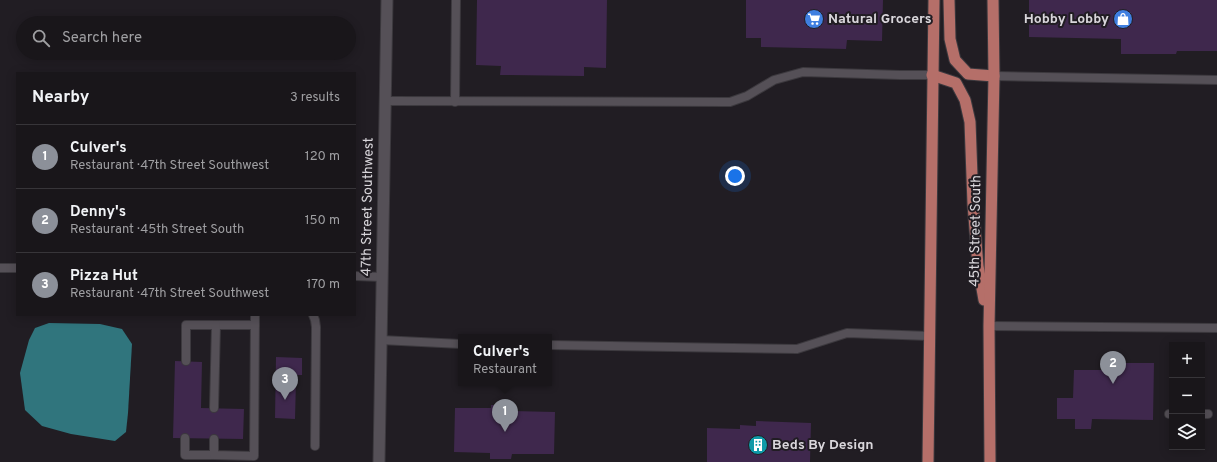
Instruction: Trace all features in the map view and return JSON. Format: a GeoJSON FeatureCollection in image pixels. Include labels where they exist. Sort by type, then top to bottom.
{"type":"FeatureCollection","features":[{"type":"Feature","properties":{"kind":"main road"},"geometry":{"type":"LineString","coordinates":[[928,462],[934,0]]}},
{"type":"Feature","properties":{"kind":"main road"},"geometry":{"type":"LineString","coordinates":[[949,0],[950,39],[955,60],[968,74],[994,76]]}},
{"type":"Feature","properties":{"kind":"main road","name":"45th Street South"},"geometry":{"type":"LineString","coordinates":[[990,462],[989,326],[994,76],[993,0]]}},
{"type":"Feature","properties":{"kind":"main road"},"geometry":{"type":"LineString","coordinates":[[932,75],[956,83],[965,100],[970,122],[973,204],[978,266],[989,326]]}},
{"type":"Feature","properties":{"kind":"street","name":"47th Street Southwest"},"geometry":{"type":"LineString","coordinates":[[379,462],[387,0]]}},
{"type":"Feature","properties":{"kind":"lane"},"geometry":{"type":"LineString","coordinates":[[455,102],[456,0]]}},
{"type":"Feature","properties":{"kind":"lane"},"geometry":{"type":"LineString","coordinates":[[385,101],[730,102],[747,96],[774,80],[803,72],[900,76],[932,75]]}},
{"type":"Feature","properties":{"kind":"lane"},"geometry":{"type":"LineString","coordinates":[[994,76],[1217,80]]}},
{"type":"Feature","properties":{"kind":"lane"},"geometry":{"type":"LineString","coordinates":[[0,268],[16,268]]}},
{"type":"Feature","properties":{"kind":"lane"},"geometry":{"type":"LineString","coordinates":[[356,276],[382,277]]}},
{"type":"Feature","properties":{"kind":"lane"},"geometry":{"type":"LineString","coordinates":[[185,438],[185,455],[254,456],[255,316]]}},
{"type":"Feature","properties":{"kind":"lane"},"geometry":{"type":"LineString","coordinates":[[313,316],[315,320],[316,328],[315,446]]}},
{"type":"Feature","properties":{"kind":"lane"},"geometry":{"type":"LineString","coordinates":[[186,361],[186,325],[255,325]]}},
{"type":"Feature","properties":{"kind":"lane"},"geometry":{"type":"LineString","coordinates":[[214,408],[216,325]]}},
{"type":"Feature","properties":{"kind":"lane"},"geometry":{"type":"LineString","coordinates":[[989,326],[1217,328]]}},
{"type":"Feature","properties":{"kind":"lane"},"geometry":{"type":"LineString","coordinates":[[552,345],[797,348],[847,333],[929,336]]}},
{"type":"Feature","properties":{"kind":"lane"},"geometry":{"type":"LineString","coordinates":[[381,340],[458,344]]}},
{"type":"Feature","properties":{"kind":"lane"},"geometry":{"type":"LineString","coordinates":[[214,439],[214,455]]}},
{"type":"Feature","properties":{"kind":"water"},"geometry":{"type":"Polygon","coordinates":[[[49,323],[100,324],[122,329],[132,344],[126,432],[115,441],[71,434],[42,426],[25,410],[20,373],[29,340],[35,328],[49,323]]]}},
{"type":"Feature","properties":{"kind":"building"},"geometry":{"type":"Polygon","coordinates":[[[477,0],[607,0],[606,68],[584,67],[584,76],[500,75],[501,66],[476,65],[477,0]]]}},
{"type":"Feature","properties":{"kind":"building","name":"Natural Grocers"},"geometry":{"type":"Polygon","coordinates":[[[746,0],[883,0],[882,41],[847,40],[846,49],[761,47],[761,38],[746,38],[746,0]]]}},
{"type":"Feature","properties":{"kind":"building","name":"Hobby Lobby"},"geometry":{"type":"Polygon","coordinates":[[[1029,0],[1217,0],[1217,51],[1177,51],[1176,54],[1121,54],[1121,39],[1029,37],[1029,0]]]}},
{"type":"Feature","properties":{"kind":"building"},"geometry":{"type":"Polygon","coordinates":[[[276,357],[302,358],[302,375],[288,375],[288,381],[296,381],[295,419],[275,418],[276,357]]]}},
{"type":"Feature","properties":{"kind":"building"},"geometry":{"type":"Polygon","coordinates":[[[175,361],[202,362],[201,408],[244,409],[243,439],[173,438],[175,361]]]}},
{"type":"Feature","properties":{"kind":"building"},"geometry":{"type":"Polygon","coordinates":[[[1104,363],[1154,363],[1153,420],[1092,419],[1091,429],[1075,429],[1075,419],[1057,419],[1057,398],[1073,398],[1074,370],[1103,370],[1104,363]]]}},
{"type":"Feature","properties":{"kind":"building"},"geometry":{"type":"Polygon","coordinates":[[[491,405],[512,405],[512,411],[555,412],[554,454],[512,454],[511,459],[490,459],[490,453],[454,452],[455,408],[491,408],[491,405]]]}},
{"type":"Feature","properties":{"kind":"building","name":"Beds By Design"},"geometry":{"type":"Polygon","coordinates":[[[756,421],[811,423],[810,462],[707,462],[707,428],[740,429],[740,425],[756,426],[756,421]]]}},
{"type":"Feature","properties":{"kind":"place","name":"Natural Grocers"},"geometry":{"type":"Point","coordinates":[814,19]}},
{"type":"Feature","properties":{"kind":"place","name":"Hobby Lobby"},"geometry":{"type":"Point","coordinates":[1123,19]}},
{"type":"Feature","properties":{"kind":"place","name":"Denny's"},"geometry":{"type":"Point","coordinates":[1113,384]}},
{"type":"Feature","properties":{"kind":"place","name":"Pizza Hut"},"geometry":{"type":"Point","coordinates":[285,400]}},
{"type":"Feature","properties":{"kind":"place","name":"Culver's"},"geometry":{"type":"Point","coordinates":[505,432]}},
{"type":"Feature","properties":{"kind":"place","name":"Beds By Design"},"geometry":{"type":"Point","coordinates":[758,445]}}]}
